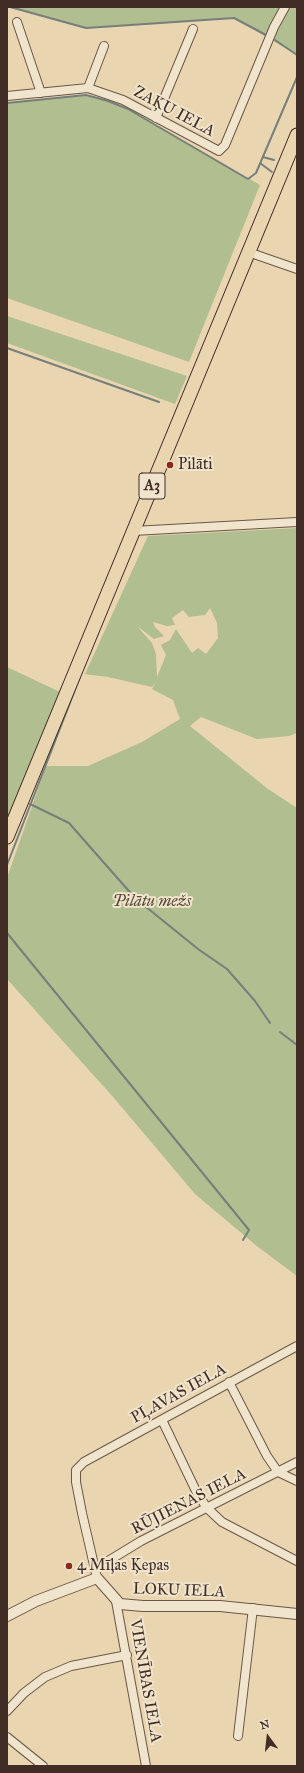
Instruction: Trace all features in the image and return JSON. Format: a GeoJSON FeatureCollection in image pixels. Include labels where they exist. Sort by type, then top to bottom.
{"type":"FeatureCollection","features":[{"type":"Feature","properties":{"kind":"highway","name":"A3"},"geometry":{"type":"LineString","coordinates":[[7,837],[297,135]]}},
{"type":"Feature","properties":{"kind":"street","name":"ZAĶU IELA"},"geometry":{"type":"LineString","coordinates":[[7,96],[88,88],[123,100],[219,151],[225,145],[274,27],[285,7]]}},
{"type":"Feature","properties":{"kind":"street"},"geometry":{"type":"LineString","coordinates":[[17,22],[41,93]]}},
{"type":"Feature","properties":{"kind":"street"},"geometry":{"type":"LineString","coordinates":[[156,118],[193,29]]}},
{"type":"Feature","properties":{"kind":"street"},"geometry":{"type":"LineString","coordinates":[[88,88],[104,46]]}},
{"type":"Feature","properties":{"kind":"street"},"geometry":{"type":"LineString","coordinates":[[248,252],[297,268]]}},
{"type":"Feature","properties":{"kind":"street"},"geometry":{"type":"LineString","coordinates":[[133,530],[297,522]]}},
{"type":"Feature","properties":{"kind":"street","name":"PĻAVAS IELA"},"geometry":{"type":"LineString","coordinates":[[96,1574],[82,1514],[76,1482],[76,1470],[84,1462],[297,1346]]}},
{"type":"Feature","properties":{"kind":"street"},"geometry":{"type":"LineString","coordinates":[[229,1382],[267,1456],[278,1472],[297,1481]]}},
{"type":"Feature","properties":{"kind":"street"},"geometry":{"type":"LineString","coordinates":[[162,1420],[197,1493],[207,1508],[222,1522],[297,1561]]}},
{"type":"Feature","properties":{"kind":"street","name":"RŪJIENAS IELA"},"geometry":{"type":"LineString","coordinates":[[96,1574],[141,1541],[297,1462]]}},
{"type":"Feature","properties":{"kind":"street"},"geometry":{"type":"LineString","coordinates":[[7,1616],[96,1574]]}},
{"type":"Feature","properties":{"kind":"street","name":"LOKU IELA"},"geometry":{"type":"LineString","coordinates":[[96,1574],[116,1601],[120,1604],[143,1606],[187,1605],[252,1608],[297,1614]]}},
{"type":"Feature","properties":{"kind":"street","name":"VIENĪBAS IELA"},"geometry":{"type":"LineString","coordinates":[[116,1601],[146,1766]]}},
{"type":"Feature","properties":{"kind":"street"},"geometry":{"type":"LineString","coordinates":[[238,1736],[252,1608]]}},
{"type":"Feature","properties":{"kind":"street"},"geometry":{"type":"LineString","coordinates":[[7,1711],[24,1693],[45,1677],[71,1666],[127,1655]]}},
{"type":"Feature","properties":{"kind":"street"},"geometry":{"type":"LineString","coordinates":[[7,1737],[43,1766]]}},
{"type":"Feature","properties":{"kind":"green space"},"geometry":{"type":"Polygon","coordinates":[[[10,7],[297,7],[297,55],[234,18],[86,28],[10,7]]]}},
{"type":"Feature","properties":{"kind":"green space"},"geometry":{"type":"Polygon","coordinates":[[[86,95],[108,101],[128,109],[260,185],[189,362],[7,298],[7,103],[86,95]]]}},
{"type":"Feature","properties":{"kind":"green space"},"geometry":{"type":"Polygon","coordinates":[[[7,316],[187,376],[175,404],[7,343],[7,316]]]}},
{"type":"Feature","properties":{"kind":"green space","name":"Pilātu mežs"},"geometry":{"type":"Polygon","coordinates":[[[297,528],[297,733],[289,736],[257,739],[201,717],[190,726],[268,789],[297,808],[297,1276],[258,1247],[195,1194],[114,1098],[7,979],[7,878],[46,766],[88,766],[142,742],[180,719],[173,700],[152,689],[156,682],[152,687],[108,677],[85,674],[148,536],[297,528]],[[210,608],[205,615],[189,617],[183,610],[172,618],[175,625],[167,626],[153,622],[155,627],[164,636],[154,639],[137,626],[152,643],[156,654],[157,677],[166,655],[161,645],[170,640],[176,629],[192,653],[198,648],[206,654],[218,638],[217,623],[210,608]]]}},
{"type":"Feature","properties":{"kind":"green space"},"geometry":{"type":"Polygon","coordinates":[[[7,667],[60,692],[7,821],[7,667]]]}},
{"type":"Feature","properties":{"kind":"waterway"},"geometry":{"type":"LineString","coordinates":[[10,7],[86,28],[234,18],[266,35]]}},
{"type":"Feature","properties":{"kind":"waterway"},"geometry":{"type":"LineString","coordinates":[[275,40],[297,55]]}},
{"type":"Feature","properties":{"kind":"waterway"},"geometry":{"type":"LineString","coordinates":[[7,103],[86,95],[108,101],[128,109],[248,179],[256,173],[297,77]]}},
{"type":"Feature","properties":{"kind":"waterway"},"geometry":{"type":"LineString","coordinates":[[263,157],[274,160]]}},
{"type":"Feature","properties":{"kind":"waterway"},"geometry":{"type":"LineString","coordinates":[[260,163],[272,172]]}},
{"type":"Feature","properties":{"kind":"waterway"},"geometry":{"type":"LineString","coordinates":[[7,348],[159,402]]}},
{"type":"Feature","properties":{"kind":"waterway"},"geometry":{"type":"LineString","coordinates":[[7,865],[80,677]]}},
{"type":"Feature","properties":{"kind":"waterway"},"geometry":{"type":"LineString","coordinates":[[30,804],[69,823],[135,898],[198,949],[227,969],[255,1001],[270,1023]]}},
{"type":"Feature","properties":{"kind":"waterway"},"geometry":{"type":"LineString","coordinates":[[7,933],[249,1230],[243,1240]]}},
{"type":"Feature","properties":{"kind":"waterway"},"geometry":{"type":"LineString","coordinates":[[280,1032],[297,1045]]}},
{"type":"Feature","properties":{"kind":"place","name":"Pilāti"},"geometry":{"type":"Point","coordinates":[170,465]}},
{"type":"Feature","properties":{"kind":"place","name":"4 Mīļas Ķepas"},"geometry":{"type":"Point","coordinates":[69,1566]}}]}
